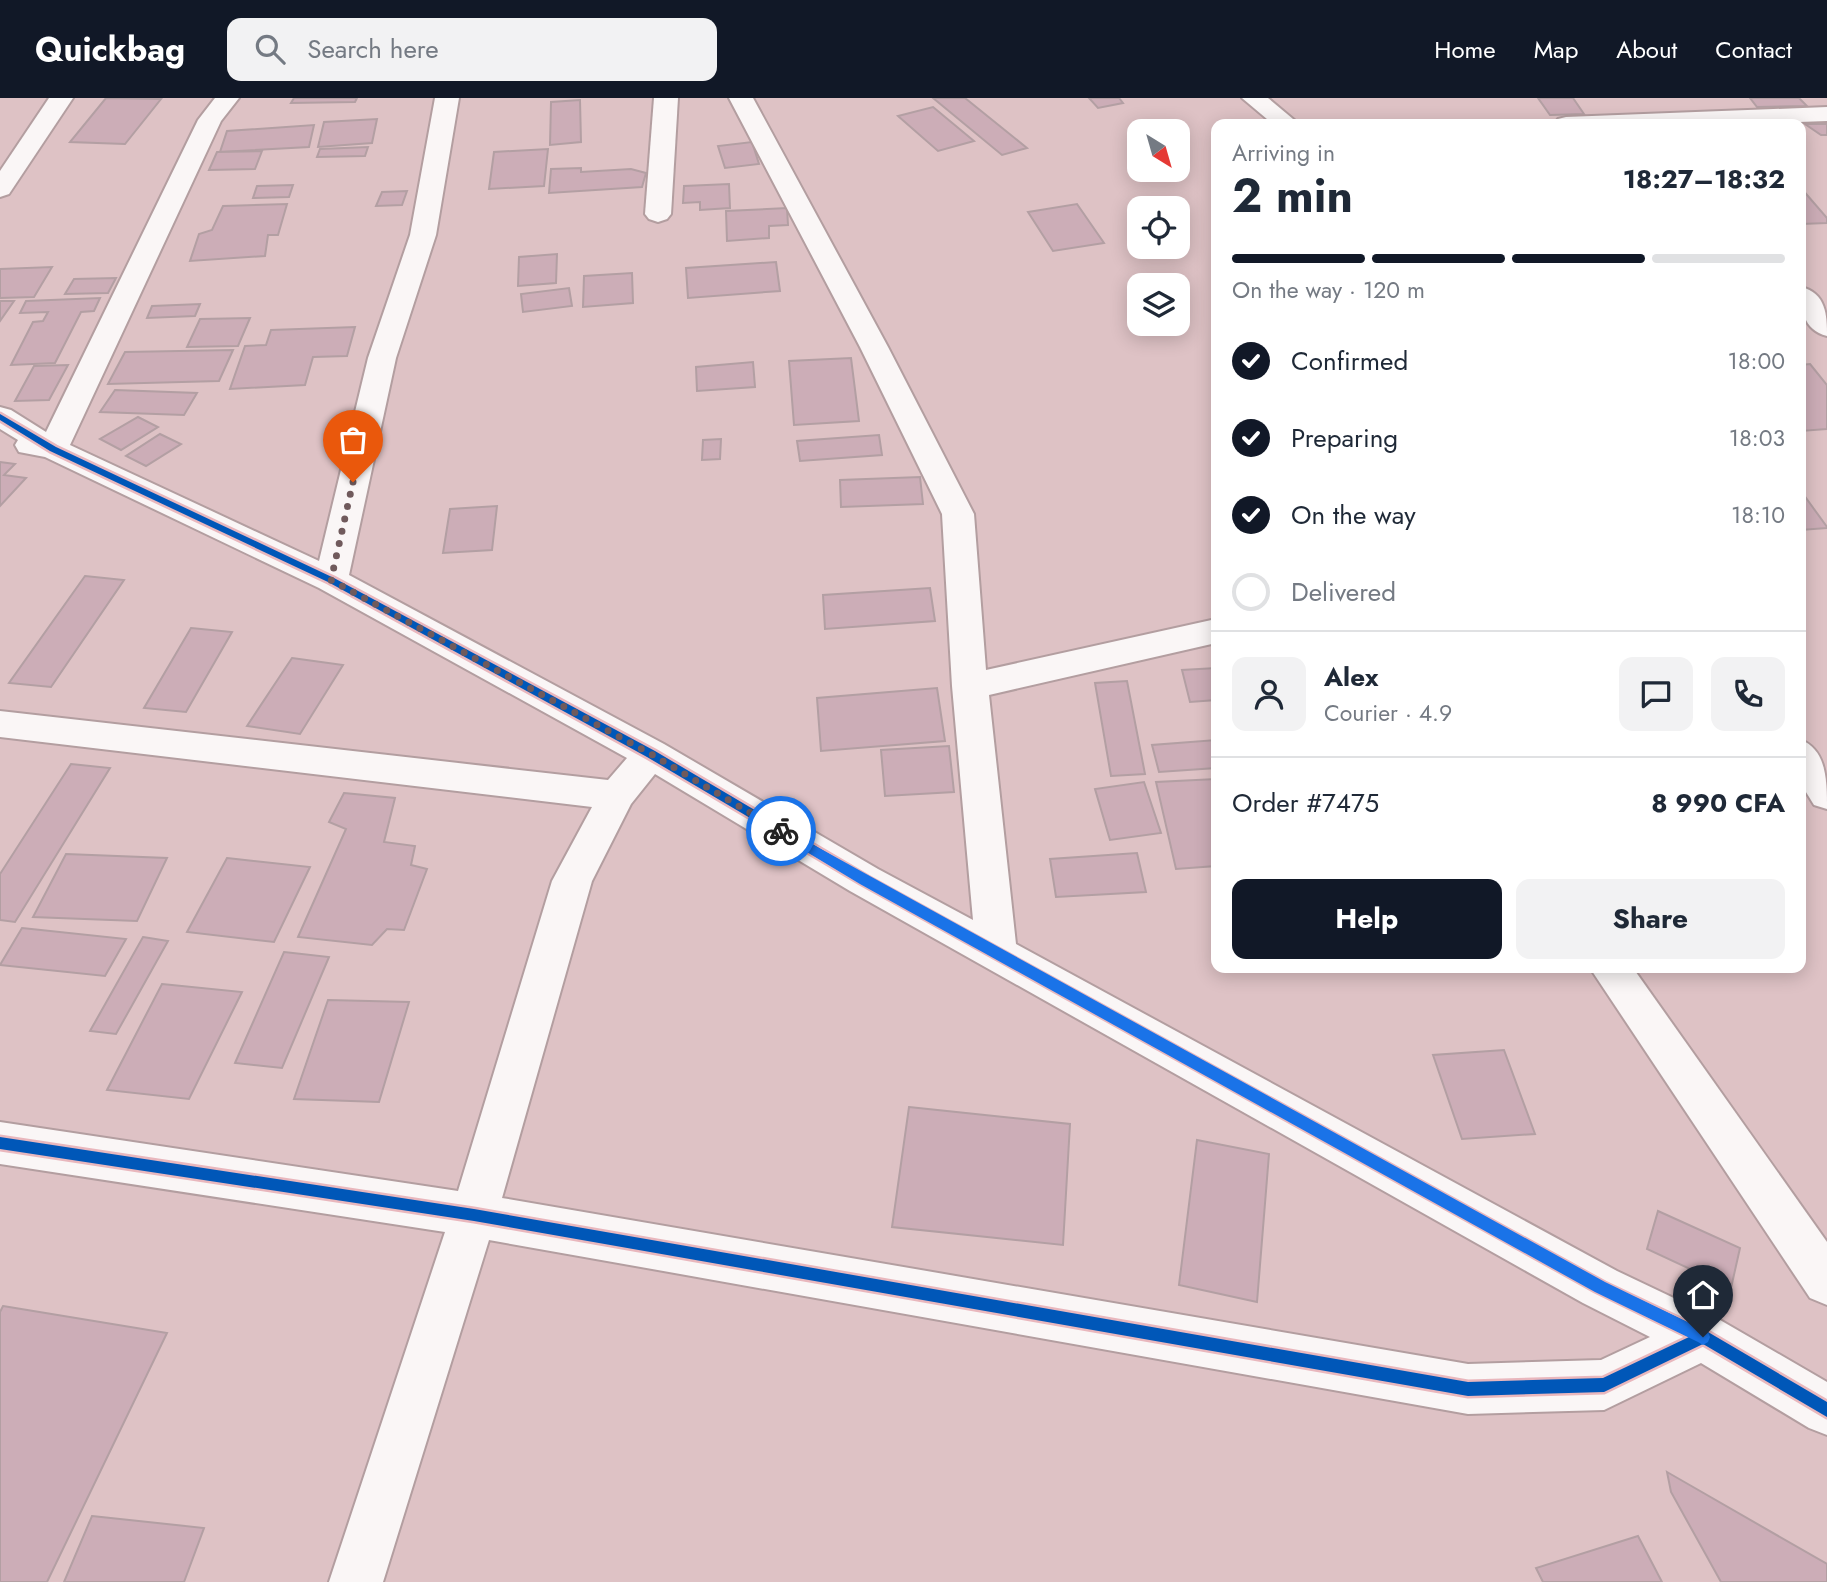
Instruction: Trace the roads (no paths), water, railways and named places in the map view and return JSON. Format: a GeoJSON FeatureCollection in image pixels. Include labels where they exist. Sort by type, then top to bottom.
{"type":"FeatureCollection","features":[{"type":"Feature","properties":{"kind":"street"},"geometry":{"type":"LineString","coordinates":[[0,189],[61,98]]}},
{"type":"Feature","properties":{"kind":"street"},"geometry":{"type":"LineString","coordinates":[[53,449],[211,120],[227,98]]}},
{"type":"Feature","properties":{"kind":"street"},"geometry":{"type":"LineString","coordinates":[[331,580],[382,358],[423,234],[447,98]]}},
{"type":"Feature","properties":{"kind":"street"},"geometry":{"type":"LineString","coordinates":[[658,215],[666,98]]}},
{"type":"Feature","properties":{"kind":"street"},"geometry":{"type":"LineString","coordinates":[[741,98],[874,347],[958,514],[970,686],[996,951]]}},
{"type":"Feature","properties":{"kind":"street"},"geometry":{"type":"LineString","coordinates":[[1254,98],[1281,119]]}},
{"type":"Feature","properties":{"kind":"street"},"geometry":{"type":"LineString","coordinates":[[1645,98],[1659,119]]}},
{"type":"Feature","properties":{"kind":"street"},"geometry":{"type":"LineString","coordinates":[[1735,119],[1827,114]]}},
{"type":"Feature","properties":{"kind":"street"},"geometry":{"type":"LineString","coordinates":[[1806,301],[1827,328]]}},
{"type":"Feature","properties":{"kind":"street"},"geometry":{"type":"LineString","coordinates":[[0,416],[53,449],[331,580],[651,754],[864,880],[1600,1287],[1703,1337],[1827,1410]]}},
{"type":"Feature","properties":{"kind":"street"},"geometry":{"type":"LineString","coordinates":[[0,440],[53,449]]}},
{"type":"Feature","properties":{"kind":"street"},"geometry":{"type":"LineString","coordinates":[[970,686],[1211,632]]}},
{"type":"Feature","properties":{"kind":"street"},"geometry":{"type":"LineString","coordinates":[[0,724],[617,795]]}},
{"type":"Feature","properties":{"kind":"street"},"geometry":{"type":"LineString","coordinates":[[356,1582],[474,1215],[572,881],[617,795],[651,754]]}},
{"type":"Feature","properties":{"kind":"street"},"geometry":{"type":"LineString","coordinates":[[1806,762],[1827,795]]}},
{"type":"Feature","properties":{"kind":"street"},"geometry":{"type":"LineString","coordinates":[[1613,973],[1827,1282]]}},
{"type":"Feature","properties":{"kind":"street"},"geometry":{"type":"LineString","coordinates":[[0,1143],[474,1215],[1468,1389],[1604,1385],[1703,1337]]}}]}
